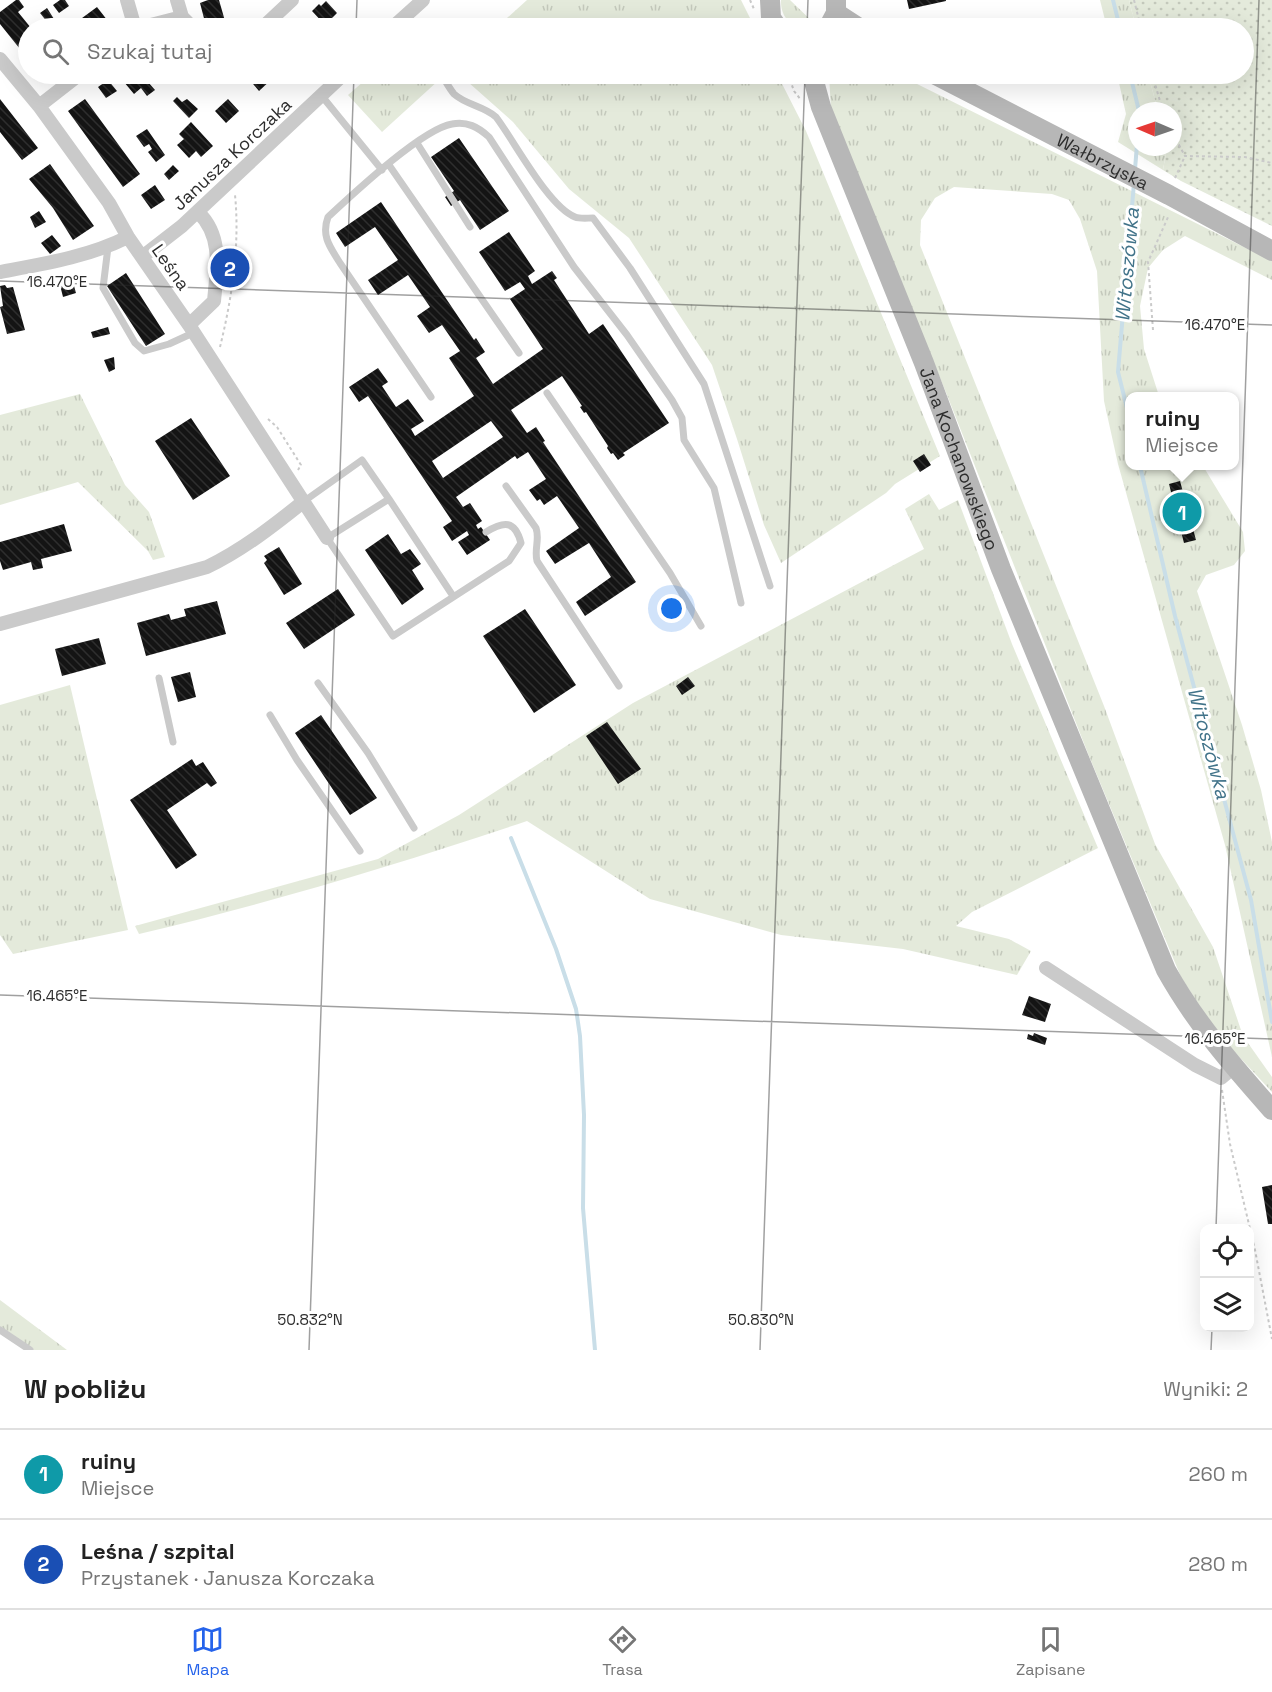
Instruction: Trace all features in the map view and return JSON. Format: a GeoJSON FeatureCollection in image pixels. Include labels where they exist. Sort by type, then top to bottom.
{"type":"FeatureCollection","features":[{"type":"Feature","properties":{"kind":"street"},"geometry":{"type":"LineString","coordinates":[[128,0],[134,18]]}},
{"type":"Feature","properties":{"kind":"street"},"geometry":{"type":"LineString","coordinates":[[174,18],[182,16],[177,0]]}},
{"type":"Feature","properties":{"kind":"street"},"geometry":{"type":"LineString","coordinates":[[273,18],[292,0]]}},
{"type":"Feature","properties":{"kind":"street"},"geometry":{"type":"LineString","coordinates":[[411,18],[423,0]]}},
{"type":"Feature","properties":{"kind":"street"},"geometry":{"type":"LineString","coordinates":[[769,1],[771,18]]}},
{"type":"Feature","properties":{"kind":"street","name":"Leśna"},"geometry":{"type":"LineString","coordinates":[[0,59],[18,81]]}},
{"type":"Feature","properties":{"kind":"street","name":"Leśna"},"geometry":{"type":"LineString","coordinates":[[21,84],[109,203],[128,237],[191,329],[327,538]]}},
{"type":"Feature","properties":{"kind":"street"},"geometry":{"type":"LineString","coordinates":[[39,106],[67,84]]}},
{"type":"Feature","properties":{"kind":"street","name":"Janusza Korczaka"},"geometry":{"type":"LineString","coordinates":[[142,257],[198,212],[333,84]]}},
{"type":"Feature","properties":{"kind":"street"},"geometry":{"type":"LineString","coordinates":[[804,84],[821,107]]}},
{"type":"Feature","properties":{"kind":"street","name":"Jana Kochanowskiego"},"geometry":{"type":"LineString","coordinates":[[815,84],[821,107],[924,363],[1006,580],[1166,970],[1227,1073],[1272,1110]]}},
{"type":"Feature","properties":{"kind":"street","name":"Wałbrzyska"},"geometry":{"type":"LineString","coordinates":[[953,84],[1166,193],[1272,251]]}},
{"type":"Feature","properties":{"kind":"street"},"geometry":{"type":"LineString","coordinates":[[191,329],[214,301],[217,268],[215,237],[206,219],[198,212]]}},
{"type":"Feature","properties":{"kind":"street"},"geometry":{"type":"LineString","coordinates":[[0,272],[59,261],[108,247],[128,237]]}},
{"type":"Feature","properties":{"kind":"street"},"geometry":{"type":"LineString","coordinates":[[0,624],[207,567],[219,562],[276,524],[303,502]]}},
{"type":"Feature","properties":{"kind":"street"},"geometry":{"type":"LineString","coordinates":[[1046,968],[1195,1065],[1227,1073]]}},
{"type":"Feature","properties":{"kind":"lane"},"geometry":{"type":"LineString","coordinates":[[447,84],[453,93],[461,99],[488,109],[496,117],[546,191],[563,210],[576,218],[593,218],[630,268],[676,338],[704,384],[770,586]]}},
{"type":"Feature","properties":{"kind":"lane"},"geometry":{"type":"LineString","coordinates":[[321,95],[386,167],[519,353]]}},
{"type":"Feature","properties":{"kind":"lane"},"geometry":{"type":"LineString","coordinates":[[431,397],[327,242],[325,232],[328,217],[417,143],[441,127],[454,123],[469,124],[480,129],[489,137],[574,267],[627,335],[672,400],[682,418],[684,440],[714,488],[741,603]]}},
{"type":"Feature","properties":{"kind":"lane"},"geometry":{"type":"LineString","coordinates":[[417,143],[470,227]]}},
{"type":"Feature","properties":{"kind":"lane"},"geometry":{"type":"LineString","coordinates":[[108,247],[102,281],[103,288],[135,343],[144,351],[169,344],[191,329]]}},
{"type":"Feature","properties":{"kind":"lane"},"geometry":{"type":"LineString","coordinates":[[547,393],[670,573],[701,626]]}},
{"type":"Feature","properties":{"kind":"lane"},"geometry":{"type":"LineString","coordinates":[[303,502],[362,460],[453,596]]}},
{"type":"Feature","properties":{"kind":"lane"},"geometry":{"type":"LineString","coordinates":[[506,486],[536,528],[537,561],[619,686]]}},
{"type":"Feature","properties":{"kind":"lane"},"geometry":{"type":"LineString","coordinates":[[388,499],[327,538],[393,636],[509,561],[521,543],[513,526],[505,523],[496,525],[486,532]]}},
{"type":"Feature","properties":{"kind":"lane"},"geometry":{"type":"LineString","coordinates":[[159,678],[174,742]]}},
{"type":"Feature","properties":{"kind":"lane"},"geometry":{"type":"LineString","coordinates":[[318,683],[368,753],[414,828]]}},
{"type":"Feature","properties":{"kind":"lane"},"geometry":{"type":"LineString","coordinates":[[270,716],[297,760],[360,851]]}},
{"type":"Feature","properties":{"kind":"lane"},"geometry":{"type":"LineString","coordinates":[[0,1330],[30,1350]]}},
{"type":"Feature","properties":{"kind":"path"},"geometry":{"type":"LineString","coordinates":[[1134,0],[1138,18]]}},
{"type":"Feature","properties":{"kind":"path"},"geometry":{"type":"LineString","coordinates":[[1155,84],[1160,102]]}},
{"type":"Feature","properties":{"kind":"path"},"geometry":{"type":"LineString","coordinates":[[1182,150],[1185,156]]}},
{"type":"Feature","properties":{"kind":"path"},"geometry":{"type":"LineString","coordinates":[[1185,156],[1245,156],[1272,163]]}},
{"type":"Feature","properties":{"kind":"path"},"geometry":{"type":"LineString","coordinates":[[1153,330],[1148,262],[1166,193],[1185,156]]}},
{"type":"Feature","properties":{"kind":"path"},"geometry":{"type":"LineString","coordinates":[[214,341],[220,350],[233,286],[235,192]]}},
{"type":"Feature","properties":{"kind":"path"},"geometry":{"type":"LineString","coordinates":[[260,413],[277,428],[301,465],[288,478]]}},
{"type":"Feature","properties":{"kind":"path"},"geometry":{"type":"LineString","coordinates":[[1227,1073],[1230,1144],[1255,1250],[1272,1339]]}},
{"type":"Feature","properties":{"kind":"green space"},"geometry":{"type":"Polygon","coordinates":[[[527,0],[741,0],[750,18],[507,18],[527,0]]]}},
{"type":"Feature","properties":{"kind":"green space"},"geometry":{"type":"Polygon","coordinates":[[[781,0],[790,0],[809,18],[786,18],[781,7],[781,0]]]}},
{"type":"Feature","properties":{"kind":"green space"},"geometry":{"type":"Polygon","coordinates":[[[1100,0],[1129,0],[1134,18],[1104,18],[1100,0]]]}},
{"type":"Feature","properties":{"kind":"green space"},"geometry":{"type":"Polygon","coordinates":[[[1129,0],[1272,0],[1272,226],[1163,170],[1165,156],[1182,156],[1182,102],[1156,102],[1151,84],[1254,84],[1254,18],[1134,18],[1129,0]]]}},
{"type":"Feature","properties":{"kind":"green space"},"geometry":{"type":"Polygon","coordinates":[[[361,84],[435,84],[382,132],[348,95],[361,84]]]}},
{"type":"Feature","properties":{"kind":"green space"},"geometry":{"type":"Polygon","coordinates":[[[470,84],[782,84],[806,131],[940,456],[895,484],[886,493],[781,563],[764,525],[712,365],[629,238],[569,189],[513,122],[470,84]]]}},
{"type":"Feature","properties":{"kind":"green space"},"geometry":{"type":"Polygon","coordinates":[[[830,84],[917,84],[1272,261],[1272,280],[1185,236],[1163,250],[1148,268],[1140,306],[1144,349],[1158,392],[1125,392],[1125,470],[1205,470],[1243,532],[1245,551],[1234,565],[1206,575],[1197,591],[1242,725],[1261,790],[1272,842],[1272,1057],[1225,845],[1118,464],[1104,401],[1097,271],[1080,219],[1069,200],[1052,194],[954,187],[935,198],[921,220],[920,245],[1104,706],[1155,844],[1213,947],[1243,1036],[1272,1077],[1272,1092],[1217,1033],[1181,977],[1089,756],[947,395],[831,110],[830,84]]]}},
{"type":"Feature","properties":{"kind":"green space"},"geometry":{"type":"Polygon","coordinates":[[[1119,84],[1151,84],[1156,102],[1128,102],[1128,148],[1118,142],[1126,114],[1119,84]]]}},
{"type":"Feature","properties":{"kind":"green space"},"geometry":{"type":"Polygon","coordinates":[[[1140,156],[1165,156],[1163,170],[1140,156]]]}},
{"type":"Feature","properties":{"kind":"green space"},"geometry":{"type":"Polygon","coordinates":[[[80,394],[125,485],[149,512],[165,557],[153,560],[148,551],[78,482],[0,505],[0,415],[80,394]]]}},
{"type":"Feature","properties":{"kind":"green space"},"geometry":{"type":"Polygon","coordinates":[[[929,494],[939,510],[958,500],[1012,644],[1098,848],[972,912],[956,926],[1009,939],[1031,951],[1017,975],[903,949],[781,935],[650,899],[527,821],[334,882],[139,934],[135,926],[378,859],[459,815],[633,703],[924,549],[905,509],[929,494]]]}},
{"type":"Feature","properties":{"kind":"green space"},"geometry":{"type":"Polygon","coordinates":[[[70,685],[128,930],[13,954],[0,935],[0,705],[70,685]]]}},
{"type":"Feature","properties":{"kind":"green space"},"geometry":{"type":"Polygon","coordinates":[[[0,1300],[67,1350],[34,1350],[0,1327],[0,1300]]]}},
{"type":"Feature","properties":{"kind":"building"},"geometry":{"type":"Polygon","coordinates":[[[16,0],[19,0],[24,7],[18,12],[23,18],[18,18],[18,46],[0,24],[0,12],[16,0]]]}},
{"type":"Feature","properties":{"kind":"building"},"geometry":{"type":"Polygon","coordinates":[[[60,0],[65,0],[69,6],[59,13],[53,5],[60,0]]]}},
{"type":"Feature","properties":{"kind":"building"},"geometry":{"type":"Polygon","coordinates":[[[219,0],[224,18],[204,18],[200,3],[219,0]]]}},
{"type":"Feature","properties":{"kind":"building"},"geometry":{"type":"Polygon","coordinates":[[[907,0],[946,0],[946,1],[909,9],[907,0]]]}},
{"type":"Feature","properties":{"kind":"building"},"geometry":{"type":"Polygon","coordinates":[[[326,1],[337,13],[332,18],[318,18],[312,11],[319,4],[321,6],[326,1]]]}},
{"type":"Feature","properties":{"kind":"building"},"geometry":{"type":"Polygon","coordinates":[[[97,7],[106,18],[82,18],[97,7]]]}},
{"type":"Feature","properties":{"kind":"building"},"geometry":{"type":"Polygon","coordinates":[[[47,8],[53,18],[44,18],[40,13],[47,8]]]}},
{"type":"Feature","properties":{"kind":"building"},"geometry":{"type":"Polygon","coordinates":[[[102,84],[111,84],[117,91],[106,98],[98,87],[102,84]]]}},
{"type":"Feature","properties":{"kind":"building"},"geometry":{"type":"Polygon","coordinates":[[[126,84],[150,84],[155,90],[147,96],[141,88],[134,94],[126,84]]]}},
{"type":"Feature","properties":{"kind":"building"},"geometry":{"type":"Polygon","coordinates":[[[253,84],[267,84],[259,91],[253,84]]]}},
{"type":"Feature","properties":{"kind":"building"},"geometry":{"type":"Polygon","coordinates":[[[177,97],[182,102],[187,99],[198,109],[189,118],[173,101],[177,97]]]}},
{"type":"Feature","properties":{"kind":"building"},"geometry":{"type":"Polygon","coordinates":[[[0,99],[38,148],[22,160],[0,132],[0,99]]]}},
{"type":"Feature","properties":{"kind":"building"},"geometry":{"type":"Polygon","coordinates":[[[85,99],[140,174],[123,187],[68,111],[85,99]]]}},
{"type":"Feature","properties":{"kind":"building"},"geometry":{"type":"Polygon","coordinates":[[[228,99],[239,111],[226,123],[215,111],[228,99]]]}},
{"type":"Feature","properties":{"kind":"building"},"geometry":{"type":"Polygon","coordinates":[[[191,122],[213,146],[201,157],[196,151],[189,158],[177,145],[184,139],[179,134],[191,122]]]}},
{"type":"Feature","properties":{"kind":"building"},"geometry":{"type":"Polygon","coordinates":[[[147,129],[165,155],[156,162],[148,152],[152,149],[149,144],[144,147],[136,136],[147,129]]]}},
{"type":"Feature","properties":{"kind":"building"},"geometry":{"type":"Polygon","coordinates":[[[459,138],[509,211],[480,230],[460,200],[451,206],[445,197],[454,191],[431,157],[459,138]]]}},
{"type":"Feature","properties":{"kind":"building"},"geometry":{"type":"Polygon","coordinates":[[[50,164],[94,226],[73,240],[53,208],[29,179],[50,164]]]}},
{"type":"Feature","properties":{"kind":"building"},"geometry":{"type":"Polygon","coordinates":[[[173,165],[179,171],[169,180],[164,174],[173,165]]]}},
{"type":"Feature","properties":{"kind":"building"},"geometry":{"type":"Polygon","coordinates":[[[155,185],[165,200],[151,209],[141,195],[155,185]]]}},
{"type":"Feature","properties":{"kind":"building"},"geometry":{"type":"Polygon","coordinates":[[[381,202],[474,340],[476,338],[485,352],[476,358],[493,384],[543,349],[510,299],[525,289],[520,282],[505,291],[479,252],[509,232],[535,271],[528,276],[532,284],[552,271],[557,278],[554,280],[589,334],[603,324],[669,423],[623,453],[625,455],[618,460],[607,448],[608,446],[586,412],[584,413],[580,407],[582,406],[562,376],[511,410],[527,433],[536,427],[545,441],[543,442],[636,582],[585,616],[576,602],[611,577],[589,543],[555,564],[546,551],[579,528],[557,496],[544,505],[540,499],[537,501],[529,490],[546,479],[528,452],[517,459],[515,456],[456,497],[463,507],[470,503],[482,521],[476,525],[478,529],[481,527],[490,540],[467,555],[458,542],[469,535],[467,531],[452,541],[443,527],[452,521],[368,396],[359,402],[349,387],[378,368],[388,382],[382,386],[396,407],[408,399],[424,421],[411,429],[415,436],[474,396],[449,358],[460,351],[442,325],[429,333],[417,316],[430,307],[408,275],[378,295],[368,280],[398,260],[375,227],[345,247],[336,233],[381,202]],[[491,421],[432,461],[443,478],[503,437],[491,421]]]}},
{"type":"Feature","properties":{"kind":"building"},"geometry":{"type":"Polygon","coordinates":[[[39,211],[46,222],[35,228],[30,217],[39,211]]]}},
{"type":"Feature","properties":{"kind":"building"},"geometry":{"type":"Polygon","coordinates":[[[52,235],[61,246],[50,254],[41,243],[52,235]]]}},
{"type":"Feature","properties":{"kind":"building"},"geometry":{"type":"Polygon","coordinates":[[[126,273],[165,334],[146,346],[107,286],[126,273]]]}},
{"type":"Feature","properties":{"kind":"building"},"geometry":{"type":"Polygon","coordinates":[[[68,279],[70,287],[74,286],[76,293],[63,297],[59,281],[68,279]]]}},
{"type":"Feature","properties":{"kind":"building"},"geometry":{"type":"Polygon","coordinates":[[[5,285],[7,288],[13,287],[25,330],[7,334],[0,307],[3,306],[0,286],[5,285]]]}},
{"type":"Feature","properties":{"kind":"building"},"geometry":{"type":"Polygon","coordinates":[[[108,327],[110,334],[93,338],[91,332],[108,327]]]}},
{"type":"Feature","properties":{"kind":"building"},"geometry":{"type":"Polygon","coordinates":[[[114,357],[115,369],[109,372],[104,360],[114,357]]]}},
{"type":"Feature","properties":{"kind":"building"},"geometry":{"type":"Polygon","coordinates":[[[191,418],[230,476],[193,500],[155,441],[191,418]]]}},
{"type":"Feature","properties":{"kind":"building"},"geometry":{"type":"Polygon","coordinates":[[[924,454],[931,465],[920,472],[913,461],[924,454]]]}},
{"type":"Feature","properties":{"kind":"building"},"geometry":{"type":"Polygon","coordinates":[[[1180,481],[1196,540],[1184,543],[1169,484],[1180,481]]]}},
{"type":"Feature","properties":{"kind":"building"},"geometry":{"type":"Polygon","coordinates":[[[64,524],[72,551],[41,559],[43,568],[33,570],[31,562],[3,570],[0,561],[0,542],[64,524]]]}},
{"type":"Feature","properties":{"kind":"building"},"geometry":{"type":"Polygon","coordinates":[[[388,534],[401,554],[410,549],[421,564],[412,570],[424,589],[402,605],[365,550],[388,534]]]}},
{"type":"Feature","properties":{"kind":"building"},"geometry":{"type":"Polygon","coordinates":[[[279,547],[302,584],[284,595],[264,563],[267,560],[264,556],[279,547]]]}},
{"type":"Feature","properties":{"kind":"building"},"geometry":{"type":"Polygon","coordinates":[[[338,589],[355,615],[304,649],[286,623],[338,589]]]}},
{"type":"Feature","properties":{"kind":"building"},"geometry":{"type":"Polygon","coordinates":[[[217,601],[226,634],[146,656],[137,623],[169,614],[171,620],[186,616],[184,609],[217,601]]]}},
{"type":"Feature","properties":{"kind":"building"},"geometry":{"type":"Polygon","coordinates":[[[525,609],[576,685],[534,713],[483,636],[525,609]]]}},
{"type":"Feature","properties":{"kind":"building"},"geometry":{"type":"Polygon","coordinates":[[[99,638],[106,664],[62,676],[55,649],[99,638]]]}},
{"type":"Feature","properties":{"kind":"building"},"geometry":{"type":"Polygon","coordinates":[[[190,672],[196,697],[178,702],[171,677],[190,672]]]}},
{"type":"Feature","properties":{"kind":"building"},"geometry":{"type":"Polygon","coordinates":[[[688,677],[695,686],[682,695],[676,686],[688,677]]]}},
{"type":"Feature","properties":{"kind":"building"},"geometry":{"type":"Polygon","coordinates":[[[321,715],[377,798],[350,815],[295,733],[321,715]]]}},
{"type":"Feature","properties":{"kind":"building"},"geometry":{"type":"Polygon","coordinates":[[[607,722],[641,769],[618,784],[586,736],[607,722]]]}},
{"type":"Feature","properties":{"kind":"building"},"geometry":{"type":"Polygon","coordinates":[[[192,759],[196,766],[203,762],[217,783],[211,787],[207,783],[167,810],[197,855],[176,869],[130,800],[192,759]]]}},
{"type":"Feature","properties":{"kind":"building"},"geometry":{"type":"Polygon","coordinates":[[[1029,996],[1051,1004],[1045,1022],[1022,1015],[1029,996]]]}},
{"type":"Feature","properties":{"kind":"building"},"geometry":{"type":"Polygon","coordinates":[[[1034,1033],[1047,1038],[1045,1045],[1027,1039],[1028,1034],[1033,1036],[1034,1033]]]}},
{"type":"Feature","properties":{"kind":"building"},"geometry":{"type":"Polygon","coordinates":[[[1272,1185],[1272,1224],[1268,1224],[1262,1187],[1272,1185]]]}},
{"type":"Feature","properties":{"kind":"waterway","name":"Witoszówka"},"geometry":{"type":"LineString","coordinates":[[1113,0],[1118,18]]}},
{"type":"Feature","properties":{"kind":"waterway","name":"Witoszówka"},"geometry":{"type":"LineString","coordinates":[[1132,84],[1137,102]]}},
{"type":"Feature","properties":{"kind":"waterway","name":"Witoszówka"},"geometry":{"type":"LineString","coordinates":[[1135,169],[1136,156]]}},
{"type":"Feature","properties":{"kind":"waterway","name":"Witoszówka"},"geometry":{"type":"LineString","coordinates":[[1125,400],[1118,372],[1134,183]]}},
{"type":"Feature","properties":{"kind":"waterway","name":"Witoszówka"},"geometry":{"type":"LineString","coordinates":[[1141,470],[1175,616],[1251,900],[1272,1022]]}},
{"type":"Feature","properties":{"kind":"waterway"},"geometry":{"type":"LineString","coordinates":[[511,838],[556,949],[576,1009],[580,1036],[584,1115],[583,1208],[595,1350]]}},
{"type":"Feature","properties":{"kind":"place","name":"Leśna / szpital"},"geometry":{"type":"Point","coordinates":[230,268]}},
{"type":"Feature","properties":{"kind":"place","name":"ruiny"},"geometry":{"type":"Point","coordinates":[1182,512]}}]}
